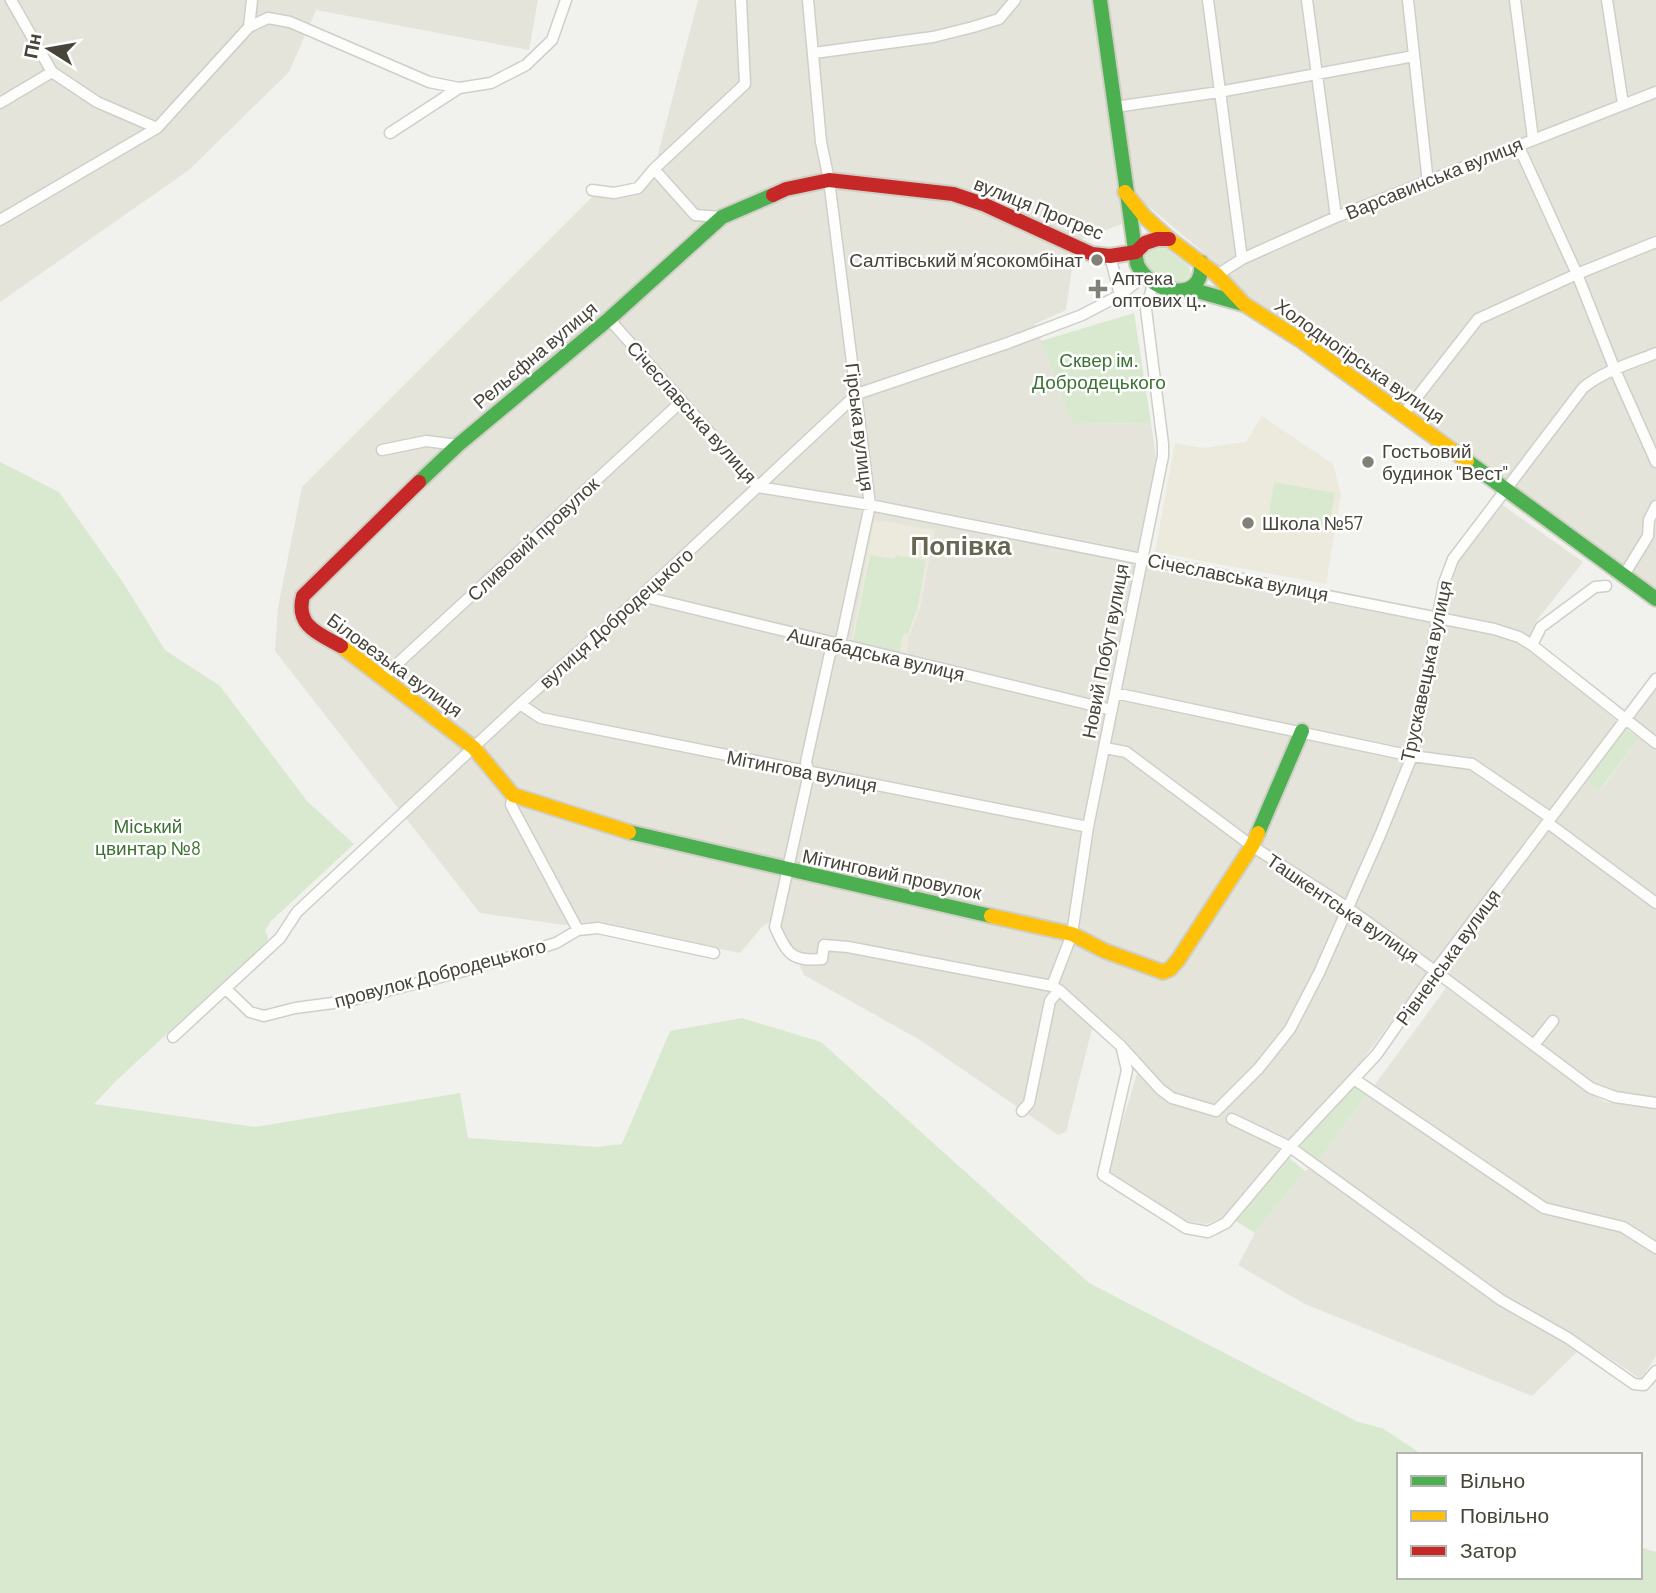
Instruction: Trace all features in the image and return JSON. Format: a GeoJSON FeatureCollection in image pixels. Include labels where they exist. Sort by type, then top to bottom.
{"type":"FeatureCollection","features":[{"type":"Feature","properties":{"kind":"street"},"geometry":{"type":"LineString","coordinates":[[11,0],[52,72],[97,102],[157,128]]}},
{"type":"Feature","properties":{"kind":"street"},"geometry":{"type":"LineString","coordinates":[[249,27],[252,0]]}},
{"type":"Feature","properties":{"kind":"street"},"geometry":{"type":"LineString","coordinates":[[0,220],[157,128],[249,27],[268,18],[290,22],[429,82],[459,88],[491,83],[526,65],[552,40],[566,0]]}},
{"type":"Feature","properties":{"kind":"street"},"geometry":{"type":"LineString","coordinates":[[592,190],[614,193],[638,188],[654,169],[746,84],[741,0]]}},
{"type":"Feature","properties":{"kind":"street","name":"Гірська вулиця"},"geometry":{"type":"LineString","coordinates":[[808,0],[821,142],[829,180],[870,505],[840,645],[830,653],[806,762],[809,773],[775,927],[781,942],[793,956],[803,961],[822,959],[824,945],[836,946],[1056,988]]}},
{"type":"Feature","properties":{"kind":"street"},"geometry":{"type":"LineString","coordinates":[[814,53],[933,37],[973,27],[999,19],[1015,0]]}},
{"type":"Feature","properties":{"kind":"street","name":"Новий Побут вулиця"},"geometry":{"type":"LineString","coordinates":[[1022,1111],[1029,1103],[1049,1001],[1056,988],[1072,934],[1088,827],[1143,558],[1163,444],[1146,309],[1149,280],[1136,261],[1100,0]]}},
{"type":"Feature","properties":{"kind":"street"},"geometry":{"type":"LineString","coordinates":[[1208,0],[1242,259]]}},
{"type":"Feature","properties":{"kind":"street"},"geometry":{"type":"LineString","coordinates":[[1307,0],[1336,217]]}},
{"type":"Feature","properties":{"kind":"street"},"geometry":{"type":"LineString","coordinates":[[1408,0],[1428,183]]}},
{"type":"Feature","properties":{"kind":"street"},"geometry":{"type":"LineString","coordinates":[[1515,0],[1533,139]]}},
{"type":"Feature","properties":{"kind":"street"},"geometry":{"type":"LineString","coordinates":[[1608,0],[1623,104]]}},
{"type":"Feature","properties":{"kind":"street"},"geometry":{"type":"LineString","coordinates":[[1115,107],[1219,92],[1414,56]]}},
{"type":"Feature","properties":{"kind":"street"},"geometry":{"type":"LineString","coordinates":[[0,103],[52,72]]}},
{"type":"Feature","properties":{"kind":"street"},"geometry":{"type":"LineString","coordinates":[[390,133],[459,88]]}},
{"type":"Feature","properties":{"kind":"street","name":"Варсавинська вулиця"},"geometry":{"type":"LineString","coordinates":[[1217,275],[1242,259],[1336,217],[1656,92]]}},
{"type":"Feature","properties":{"kind":"street"},"geometry":{"type":"LineString","coordinates":[[1518,145],[1577,274],[1615,370],[1656,462]]}},
{"type":"Feature","properties":{"kind":"street"},"geometry":{"type":"LineString","coordinates":[[654,169],[695,215],[722,217]]}},
{"type":"Feature","properties":{"kind":"street","name":"Рельєфна вулиця"},"geometry":{"type":"LineString","coordinates":[[300,608],[303,596],[312,585],[458,446],[609,319],[722,217],[786,189],[829,180]]}},
{"type":"Feature","properties":{"kind":"street","name":"вулиця Прогрес"},"geometry":{"type":"LineString","coordinates":[[829,180],[953,194],[983,204],[1092,254],[1110,256]]}},
{"type":"Feature","properties":{"kind":"street"},"geometry":{"type":"LineString","coordinates":[[1125,192],[1145,217],[1169,239],[1201,262],[1202,275],[1190,289],[1170,290],[1149,280]]}},
{"type":"Feature","properties":{"kind":"street"},"geometry":{"type":"LineString","coordinates":[[1120,295],[1110,256],[1136,252],[1145,243],[1169,239]]}},
{"type":"Feature","properties":{"kind":"street"},"geometry":{"type":"LineString","coordinates":[[1403,415],[1478,318],[1656,242]]}},
{"type":"Feature","properties":{"kind":"street","name":"Холодногірська вулиця"},"geometry":{"type":"LineString","coordinates":[[1201,262],[1244,304],[1302,341],[1656,599]]}},
{"type":"Feature","properties":{"kind":"street","name":"вулиця Добродецького"},"geometry":{"type":"LineString","coordinates":[[173,1037],[280,938],[297,912],[857,394],[1082,315],[1149,280]]}},
{"type":"Feature","properties":{"kind":"street","name":"Холодногірська вулиця"},"geometry":{"type":"LineString","coordinates":[[1190,289],[1244,304]]}},
{"type":"Feature","properties":{"kind":"street","name":"Січеславська вулиця"},"geometry":{"type":"LineString","coordinates":[[609,319],[758,487],[870,505],[1494,629],[1519,637],[1532,645],[1656,743]]}},
{"type":"Feature","properties":{"kind":"street","name":"Трускавецька вулиця"},"geometry":{"type":"LineString","coordinates":[[1121,1046],[1160,1089],[1172,1098],[1216,1111],[1259,1068],[1290,1029],[1348,908],[1412,756],[1444,583],[1453,559],[1583,388],[1615,370],[1656,353]]}},
{"type":"Feature","properties":{"kind":"street","name":"Сливовий провулок"},"geometry":{"type":"LineString","coordinates":[[383,677],[682,401]]}},
{"type":"Feature","properties":{"kind":"street"},"geometry":{"type":"LineString","coordinates":[[382,450],[426,442],[458,446]]}},
{"type":"Feature","properties":{"kind":"street"},"geometry":{"type":"LineString","coordinates":[[1624,575],[1648,536],[1649,520],[1656,506]]}},
{"type":"Feature","properties":{"kind":"street"},"geometry":{"type":"LineString","coordinates":[[1532,645],[1541,627],[1595,587],[1606,586]]}},
{"type":"Feature","properties":{"kind":"street","name":"Ашгабадська вулиця"},"geometry":{"type":"LineString","coordinates":[[641,596],[1112,710]]}},
{"type":"Feature","properties":{"kind":"street","name":"Біловезька вулиця"},"geometry":{"type":"LineString","coordinates":[[300,608],[303,619],[314,631],[344,648],[474,748],[513,795]]}},
{"type":"Feature","properties":{"kind":"street","name":"Рівненська вулиця"},"geometry":{"type":"LineString","coordinates":[[1121,1046],[1127,1070],[1103,1175],[1186,1228],[1208,1232],[1226,1223],[1290,1147],[1377,1054],[1435,971],[1656,679]]}},
{"type":"Feature","properties":{"kind":"street"},"geometry":{"type":"LineString","coordinates":[[1115,693],[1412,756],[1472,764],[1656,903]]}},
{"type":"Feature","properties":{"kind":"street","name":"Мітингова вулиця"},"geometry":{"type":"LineString","coordinates":[[520,704],[541,719],[1088,827]]}},
{"type":"Feature","properties":{"kind":"street"},"geometry":{"type":"LineString","coordinates":[[1252,846],[1302,731]]}},
{"type":"Feature","properties":{"kind":"street","name":"Ташкентська вулиця"},"geometry":{"type":"LineString","coordinates":[[1105,748],[1126,752],[1252,846],[1348,908],[1591,1088],[1615,1097],[1656,1103]]}},
{"type":"Feature","properties":{"kind":"street"},"geometry":{"type":"LineString","coordinates":[[513,795],[511,805],[578,930],[598,928],[714,954]]}},
{"type":"Feature","properties":{"kind":"street","name":"Мітинговий провулок"},"geometry":{"type":"LineString","coordinates":[[513,795],[654,839],[1072,934],[1105,951],[1163,972],[1170,969],[1252,846]]}},
{"type":"Feature","properties":{"kind":"street","name":"провулок Добродецького"},"geometry":{"type":"LineString","coordinates":[[226,989],[250,1012],[264,1016],[295,1008],[348,1001],[460,972],[556,943],[578,930]]}},
{"type":"Feature","properties":{"kind":"street"},"geometry":{"type":"LineString","coordinates":[[1056,988],[1121,1046]]}},
{"type":"Feature","properties":{"kind":"street"},"geometry":{"type":"LineString","coordinates":[[1534,1045],[1553,1021]]}},
{"type":"Feature","properties":{"kind":"street"},"geometry":{"type":"LineString","coordinates":[[1354,1079],[1544,1208],[1623,1227],[1656,1248]]}},
{"type":"Feature","properties":{"kind":"street"},"geometry":{"type":"LineString","coordinates":[[1232,1119],[1290,1147],[1501,1300],[1568,1338],[1634,1384],[1648,1382],[1656,1371]]}},
{"type":"Feature","properties":{"kind":"shaded area"},"geometry":{"type":"Polygon","coordinates":[[[0,0],[538,0],[529,50],[316,10],[289,72],[189,170],[0,302],[0,0]]]}},
{"type":"Feature","properties":{"kind":"shaded area"},"geometry":{"type":"Polygon","coordinates":[[[698,0],[1093,0],[1122,224],[1076,241],[1066,310],[1035,324],[1072,424],[1151,423],[1156,458],[1137,566],[1444,625],[1455,567],[1501,504],[1583,562],[1537,620],[1526,646],[1617,721],[1355,1070],[1222,1218],[1206,1224],[1186,1221],[1107,1173],[1141,1060],[1098,1018],[1092,1029],[1066,1132],[1058,1135],[920,1040],[804,975],[786,935],[771,921],[762,927],[740,953],[586,922],[565,925],[480,913],[275,651],[278,607],[302,487],[592,197],[629,195],[651,181],[698,0]]]}},
{"type":"Feature","properties":{"kind":"shaded area"},"geometry":{"type":"Polygon","coordinates":[[[1109,0],[1656,0],[1656,593],[1251,301],[1216,263],[1134,194],[1109,0]]]}},
{"type":"Feature","properties":{"kind":"shaded area","name":"Школа №57"},"geometry":{"type":"Polygon","coordinates":[[[1262,416],[1333,464],[1341,495],[1326,584],[1155,552],[1175,443],[1202,448],[1246,442],[1262,416]]]}},
{"type":"Feature","properties":{"kind":"shaded area"},"geometry":{"type":"Polygon","coordinates":[[[874,520],[935,530],[920,609],[909,636],[906,660],[851,643],[874,520]]]}},
{"type":"Feature","properties":{"kind":"shaded area"},"geometry":{"type":"Polygon","coordinates":[[[1656,686],[1656,898],[1555,822],[1587,781],[1601,790],[1639,738],[1644,728],[1632,718],[1656,686]]]}},
{"type":"Feature","properties":{"kind":"shaded area"},"geometry":{"type":"Polygon","coordinates":[[[1548,829],[1656,911],[1656,1101],[1616,1094],[1593,1085],[1440,972],[1548,829]]]}},
{"type":"Feature","properties":{"kind":"shaded area"},"geometry":{"type":"Polygon","coordinates":[[[1446,988],[1605,1102],[1656,1108],[1656,1356],[1641,1379],[1586,1343],[1532,1396],[1305,1304],[1238,1265],[1255,1233],[1305,1171],[1318,1162],[1446,988]]]}},
{"type":"Feature","properties":{"kind":"green space"},"geometry":{"type":"Polygon","coordinates":[[[1149,246],[1163,246],[1189,266],[1191,274],[1185,280],[1172,283],[1158,278],[1142,263],[1142,256],[1149,246]]]}},
{"type":"Feature","properties":{"kind":"green space","name":"Сквер ім. Добродецького"},"geometry":{"type":"Polygon","coordinates":[[[1134,313],[1151,423],[1072,424],[1041,341],[1134,313]]]}},
{"type":"Feature","properties":{"kind":"green space","name":"Міський цвинтар №8"},"geometry":{"type":"Polygon","coordinates":[[[0,462],[59,492],[122,581],[165,650],[220,686],[307,801],[354,844],[270,922],[265,931],[267,941],[94,1104],[255,1127],[460,1093],[468,1138],[597,1147],[622,1144],[670,1031],[742,1018],[821,1042],[1089,1283],[1358,1422],[1382,1428],[1420,1453],[1397,1453],[1397,1579],[1642,1579],[1642,1548],[1656,1552],[1656,1593],[0,1593],[0,462]]]}},
{"type":"Feature","properties":{"kind":"green space"},"geometry":{"type":"Polygon","coordinates":[[[1274,482],[1335,493],[1329,526],[1269,515],[1274,482]]]}},
{"type":"Feature","properties":{"kind":"green space"},"geometry":{"type":"Polygon","coordinates":[[[870,555],[895,559],[896,555],[926,560],[918,605],[908,634],[903,634],[900,653],[857,645],[853,641],[870,555]]]}},
{"type":"Feature","properties":{"kind":"green space"},"geometry":{"type":"Polygon","coordinates":[[[1623,726],[1639,738],[1600,790],[1584,779],[1623,726]]]}},
{"type":"Feature","properties":{"kind":"green space"},"geometry":{"type":"Polygon","coordinates":[[[1354,1084],[1367,1095],[1318,1162],[1296,1146],[1354,1084]]]}},
{"type":"Feature","properties":{"kind":"green space"},"geometry":{"type":"Polygon","coordinates":[[[1288,1157],[1305,1171],[1255,1233],[1234,1220],[1288,1157]]]}},
{"type":"Feature","properties":{"kind":"traffic: fast"},"geometry":{"type":"LineString","coordinates":[[1100,0],[1137,264],[1144,274],[1164,288],[1186,290],[1195,285],[1200,276],[1201,262]]}},
{"type":"Feature","properties":{"kind":"traffic: fast"},"geometry":{"type":"LineString","coordinates":[[419,482],[458,445],[609,319],[722,217],[773,195]]}},
{"type":"Feature","properties":{"kind":"traffic: fast"},"geometry":{"type":"LineString","coordinates":[[1190,289],[1243,304]]}},
{"type":"Feature","properties":{"kind":"traffic: fast"},"geometry":{"type":"LineString","coordinates":[[1467,461],[1656,599]]}},
{"type":"Feature","properties":{"kind":"traffic: fast"},"geometry":{"type":"LineString","coordinates":[[1258,833],[1302,731]]}},
{"type":"Feature","properties":{"kind":"traffic: fast"},"geometry":{"type":"LineString","coordinates":[[629,832],[991,916]]}},
{"type":"Feature","properties":{"kind":"traffic: slow"},"geometry":{"type":"LineString","coordinates":[[1125,192],[1145,217],[1217,275],[1244,304],[1302,341],[1467,461]]}},
{"type":"Feature","properties":{"kind":"traffic: slow"},"geometry":{"type":"LineString","coordinates":[[341,646],[474,748],[513,795],[629,832]]}},
{"type":"Feature","properties":{"kind":"traffic: slow"},"geometry":{"type":"LineString","coordinates":[[991,916],[1072,934],[1105,951],[1163,972],[1178,960],[1258,833]]}},
{"type":"Feature","properties":{"kind":"traffic: jam"},"geometry":{"type":"LineString","coordinates":[[773,195],[786,189],[829,180],[953,194],[983,204],[1092,254],[1110,256],[1136,252],[1145,243],[1169,239]]}},
{"type":"Feature","properties":{"kind":"traffic: jam"},"geometry":{"type":"LineString","coordinates":[[341,646],[317,633],[306,622],[302,615],[303,596],[419,482]]}},
{"type":"Feature","properties":{"kind":"place","name":"Салтівський м’ясокомбінат"},"geometry":{"type":"Point","coordinates":[1097,260]}},
{"type":"Feature","properties":{"kind":"place","name":"Аптека оптових ц‥"},"geometry":{"type":"Point","coordinates":[1098,289]}},
{"type":"Feature","properties":{"kind":"place","name":"Гостьовий будинок \"Вест\""},"geometry":{"type":"Point","coordinates":[1368,462]}},
{"type":"Feature","properties":{"kind":"place","name":"Школа №57"},"geometry":{"type":"Point","coordinates":[1248,523]}},
{"type":"Feature","properties":{"kind":"district","name":"Попівка"},"geometry":{"type":"Point","coordinates":[961,546]}}]}
